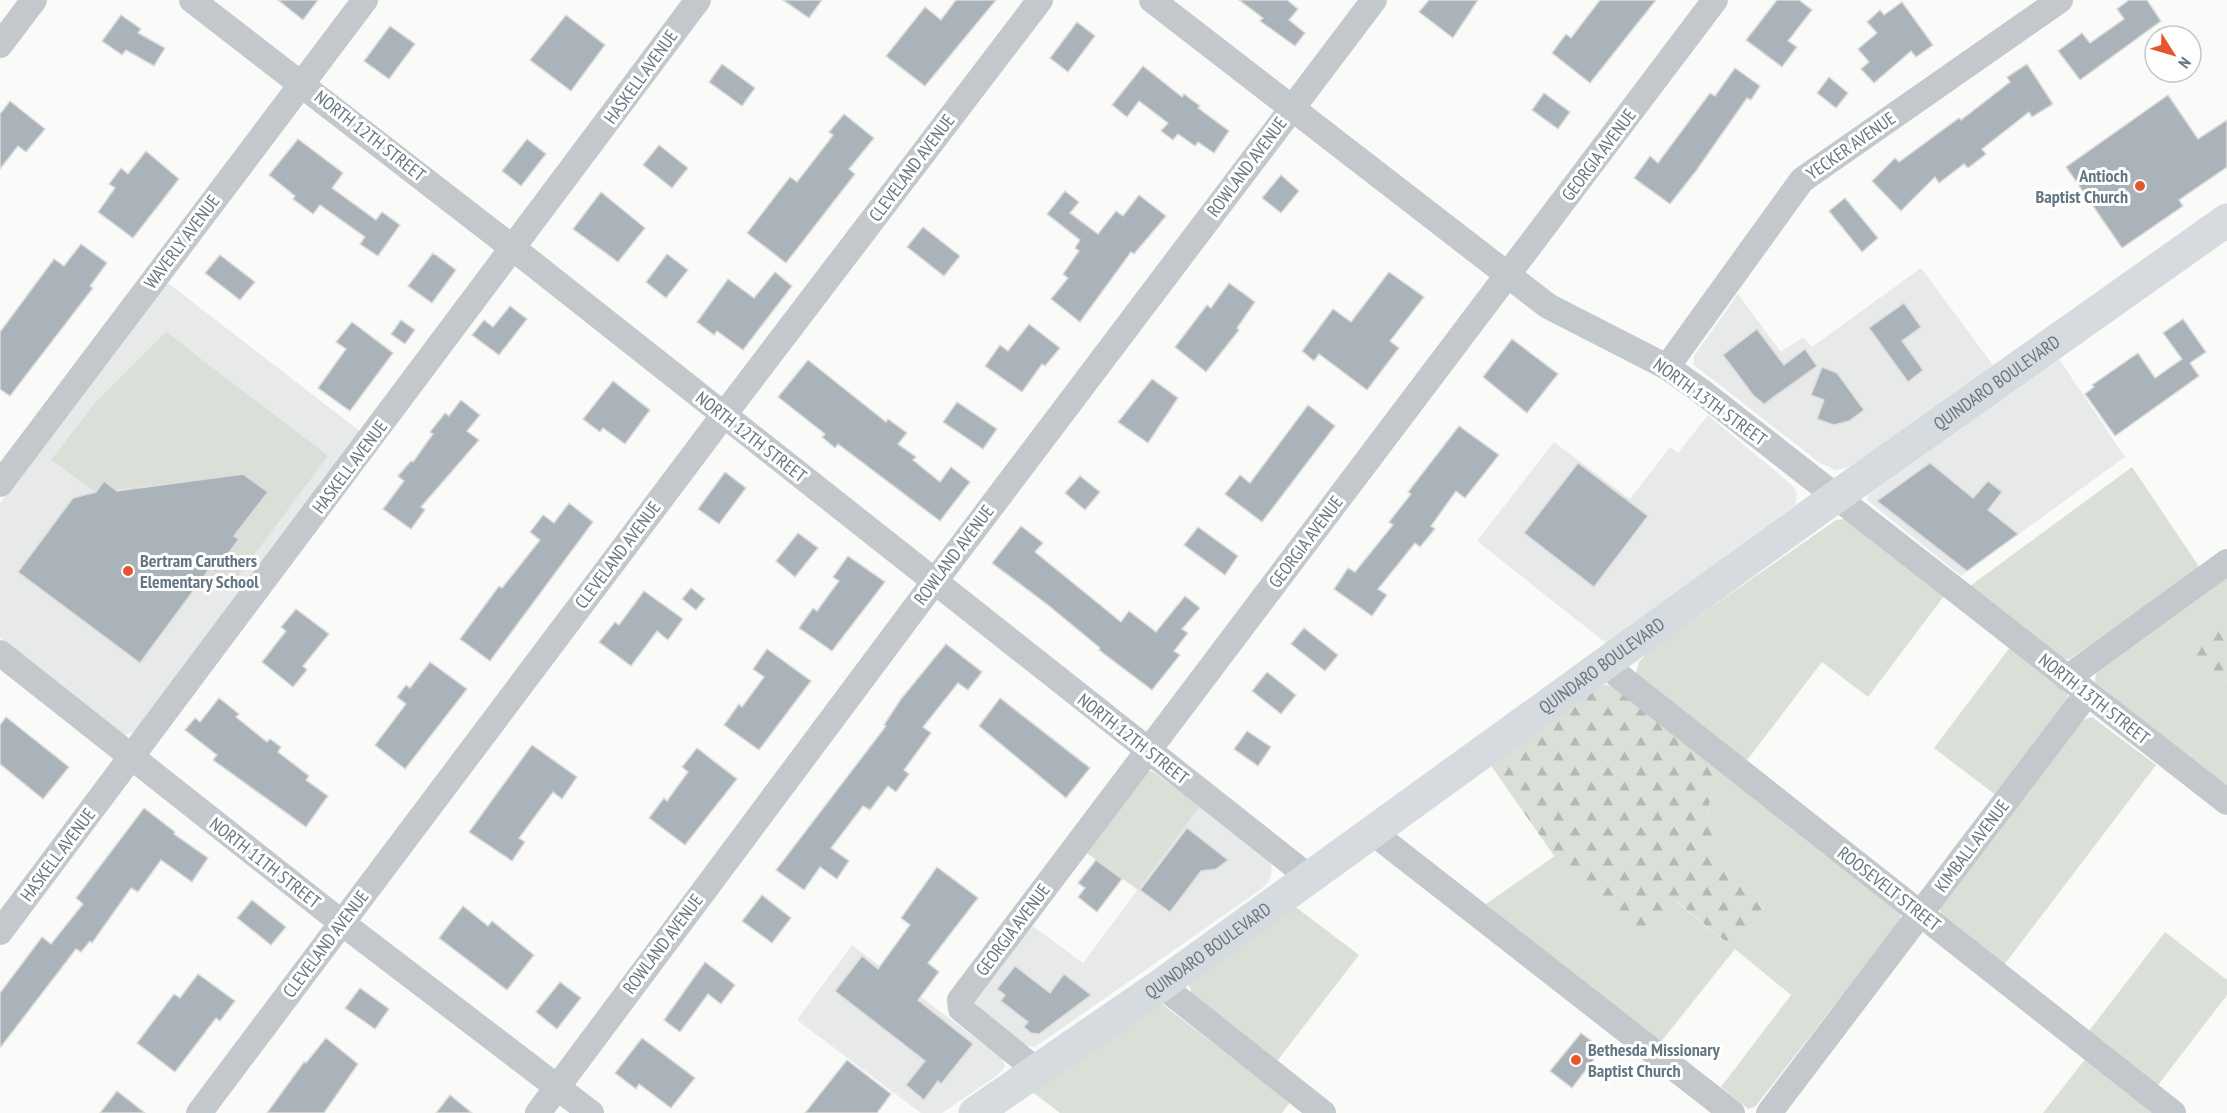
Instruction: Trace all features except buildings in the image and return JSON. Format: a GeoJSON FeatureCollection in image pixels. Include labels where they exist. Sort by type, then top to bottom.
{"type":"FeatureCollection","features":[{"type":"Feature","properties":{"kind":"main road","name":"QUINDARO BOULEVARD"},"geometry":{"type":"LineString","coordinates":[[975,1113],[1161,985],[1836,497],[2227,220]]}},
{"type":"Feature","properties":{"kind":"street"},"geometry":{"type":"LineString","coordinates":[[0,45],[34,0]]}},
{"type":"Feature","properties":{"kind":"street","name":"NORTH 12TH STREET"},"geometry":{"type":"LineString","coordinates":[[192,0],[514,249],[1309,877]]}},
{"type":"Feature","properties":{"kind":"street","name":"WAVERLY AVENUE"},"geometry":{"type":"LineString","coordinates":[[0,484],[365,0]]}},
{"type":"Feature","properties":{"kind":"street","name":"HASKELL AVENUE"},"geometry":{"type":"LineString","coordinates":[[0,932],[514,249],[698,0]]}},
{"type":"Feature","properties":{"kind":"street","name":"CLEVELAND AVENUE"},"geometry":{"type":"LineString","coordinates":[[199,1113],[723,416],[1040,0]]}},
{"type":"Feature","properties":{"kind":"street","name":"NORTH 13TH STREET"},"geometry":{"type":"LineString","coordinates":[[1152,0],[1507,277],[1548,306],[1666,367],[2227,802]]}},
{"type":"Feature","properties":{"kind":"street","name":"ROWLAND AVENUE"},"geometry":{"type":"LineString","coordinates":[[538,1113],[935,581],[1374,0]]}},
{"type":"Feature","properties":{"kind":"street","name":"GEORGIA AVENUE"},"geometry":{"type":"LineString","coordinates":[[1036,1070],[961,1009],[960,1000],[1715,0]]}},
{"type":"Feature","properties":{"kind":"street","name":"YECKER AVENUE"},"geometry":{"type":"LineString","coordinates":[[1666,367],[1802,180],[2060,0]]}},
{"type":"Feature","properties":{"kind":"street"},"geometry":{"type":"LineString","coordinates":[[2067,678],[2227,562]]}},
{"type":"Feature","properties":{"kind":"street","name":"NORTH 11TH STREET"},"geometry":{"type":"LineString","coordinates":[[0,653],[342,923],[591,1113]]}},
{"type":"Feature","properties":{"kind":"street","name":"ROOSEVELT STREET"},"geometry":{"type":"LineString","coordinates":[[1604,664],[2173,1113]]}},
{"type":"Feature","properties":{"kind":"street","name":"KIMBALL AVENUE"},"geometry":{"type":"LineString","coordinates":[[1769,1113],[2087,694]]}},
{"type":"Feature","properties":{"kind":"street"},"geometry":{"type":"LineString","coordinates":[[1371,831],[1732,1113]]}},
{"type":"Feature","properties":{"kind":"street"},"geometry":{"type":"LineString","coordinates":[[1161,985],[1323,1113]]}},
{"type":"Feature","properties":{"kind":"shaded area"},"geometry":{"type":"Polygon","coordinates":[[[1921,268],[1993,365],[1871,456],[1846,468],[1836,470],[1820,463],[1694,365],[1694,356],[1738,294],[1781,352],[1803,337],[1812,347],[1921,268]]]}},
{"type":"Feature","properties":{"kind":"shaded area","name":"Bertram Caruthers Elementary School"},"geometry":{"type":"Polygon","coordinates":[[[164,280],[361,432],[134,732],[124,735],[0,638],[0,503],[164,280]]]}},
{"type":"Feature","properties":{"kind":"shaded area"},"geometry":{"type":"Polygon","coordinates":[[[2057,356],[2125,457],[1961,576],[1867,500],[1869,493],[2057,356]]]}},
{"type":"Feature","properties":{"kind":"shaded area"},"geometry":{"type":"Polygon","coordinates":[[[1708,415],[1792,485],[1797,494],[1795,505],[1606,643],[1477,541],[1554,442],[1630,499],[1670,447],[1678,453],[1708,415]]]}},
{"type":"Feature","properties":{"kind":"shaded area"},"geometry":{"type":"Polygon","coordinates":[[[1200,806],[1269,858],[1272,868],[1270,880],[1260,890],[1035,1047],[1025,1045],[971,1003],[1030,924],[1083,963],[1200,806]]]}},
{"type":"Feature","properties":{"kind":"shaded area"},"geometry":{"type":"Polygon","coordinates":[[[852,945],[1002,1058],[1005,1066],[999,1074],[942,1113],[921,1113],[797,1020],[852,945]]]}},
{"type":"Feature","properties":{"kind":"green space"},"geometry":{"type":"Polygon","coordinates":[[[166,332],[328,456],[226,592],[205,576],[210,568],[215,571],[239,539],[234,535],[267,491],[243,474],[96,492],[51,460],[94,404],[166,332]]]}},
{"type":"Feature","properties":{"kind":"green space"},"geometry":{"type":"Polygon","coordinates":[[[2132,467],[2200,568],[2070,659],[2060,659],[1970,586],[2132,467]]]}},
{"type":"Feature","properties":{"kind":"green space"},"geometry":{"type":"Polygon","coordinates":[[[1844,519],[1853,523],[1944,596],[1868,697],[1822,662],[1744,764],[1636,673],[1639,662],[1650,650],[1836,520],[1844,519]]]}},
{"type":"Feature","properties":{"kind":"green space"},"geometry":{"type":"Polygon","coordinates":[[[2227,575],[2227,610],[2187,649],[2227,682],[2227,788],[2095,682],[2096,672],[2227,575]]]}},
{"type":"Feature","properties":{"kind":"green space"},"geometry":{"type":"Polygon","coordinates":[[[2227,610],[2227,682],[2186,649],[2227,610]]]}},
{"type":"Feature","properties":{"kind":"green space"},"geometry":{"type":"Polygon","coordinates":[[[2011,646],[2067,691],[2068,700],[1997,796],[1934,748],[2011,646]]]}},
{"type":"Feature","properties":{"kind":"green space"},"geometry":{"type":"Polygon","coordinates":[[[1606,685],[1617,688],[1717,768],[1707,814],[1729,880],[1767,902],[1735,949],[1677,902],[1642,944],[1575,886],[1490,764],[1599,687],[1606,685]]]}},
{"type":"Feature","properties":{"kind":"green space"},"geometry":{"type":"Polygon","coordinates":[[[2092,717],[2156,765],[2004,965],[1941,917],[1940,908],[2083,720],[2092,717]]]}},
{"type":"Feature","properties":{"kind":"green space"},"geometry":{"type":"Polygon","coordinates":[[[1717,768],[1899,911],[1901,919],[1755,1107],[1748,1109],[1721,1087],[1791,995],[1735,949],[1767,902],[1729,880],[1707,814],[1717,768]]]}},
{"type":"Feature","properties":{"kind":"green space"},"geometry":{"type":"Polygon","coordinates":[[[1152,771],[1200,806],[1138,890],[1084,851],[1145,772],[1152,771]]]}},
{"type":"Feature","properties":{"kind":"green space"},"geometry":{"type":"Polygon","coordinates":[[[1556,855],[1575,886],[1642,944],[1676,902],[1735,949],[1660,1043],[1486,904],[1556,855]]]}},
{"type":"Feature","properties":{"kind":"green space"},"geometry":{"type":"Polygon","coordinates":[[[1293,905],[1359,955],[1277,1061],[1193,997],[1189,986],[1192,978],[1293,905]]]}},
{"type":"Feature","properties":{"kind":"green space"},"geometry":{"type":"Polygon","coordinates":[[[2165,932],[2227,980],[2227,995],[2158,1085],[2089,1031],[2165,932]]]}},
{"type":"Feature","properties":{"kind":"green space"},"geometry":{"type":"Polygon","coordinates":[[[1162,1004],[1290,1102],[1282,1113],[1060,1113],[1030,1090],[1162,1004]]]}},
{"type":"Feature","properties":{"kind":"green space"},"geometry":{"type":"Polygon","coordinates":[[[2086,1058],[2157,1113],[2043,1113],[2086,1058]]]}},
{"type":"Feature","properties":{"kind":"place","name":"Antioch Baptist Church"},"geometry":{"type":"Point","coordinates":[2140,186]}},
{"type":"Feature","properties":{"kind":"place","name":"Bertram Caruthers Elementary School"},"geometry":{"type":"Point","coordinates":[128,571]}},
{"type":"Feature","properties":{"kind":"place","name":"Bethesda Missionary Baptist Church"},"geometry":{"type":"Point","coordinates":[1576,1060]}}]}
